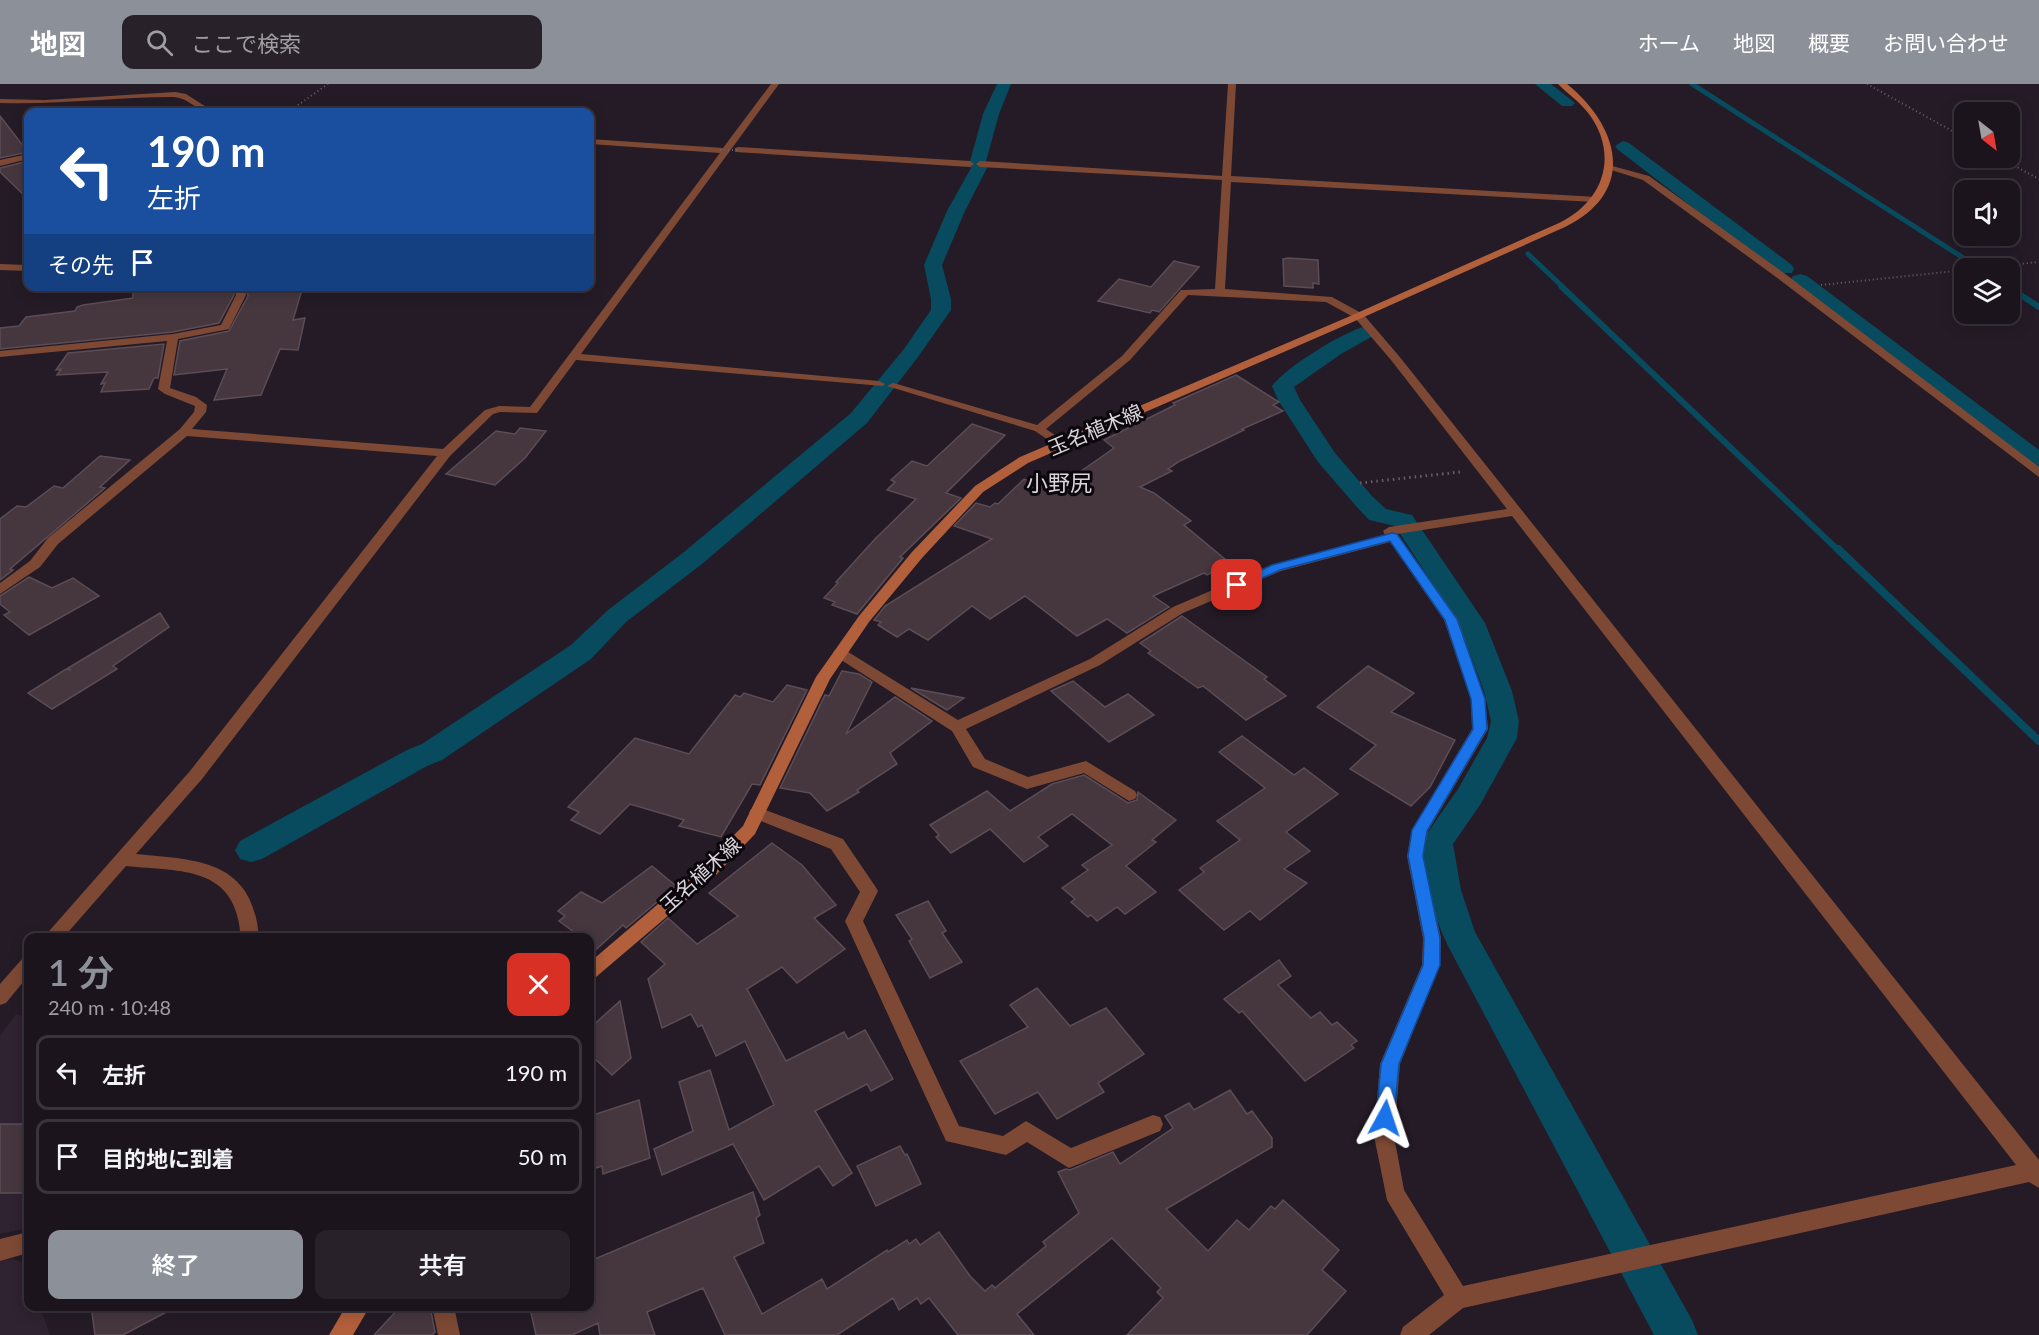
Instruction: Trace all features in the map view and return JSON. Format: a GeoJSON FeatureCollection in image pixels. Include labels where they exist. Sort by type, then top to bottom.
{"type":"FeatureCollection","features":[{"type":"Feature","properties":{"kind":"main road","name":"玉名植木線"},"geometry":{"type":"LineString","coordinates":[[594,969],[711,869],[749,830],[823,677],[864,619],[917,555],[979,489],[1024,460],[1359,316],[1563,224],[1586,210],[1605,183],[1608,166],[1607,136],[1599,119],[1562,84]]}},
{"type":"Feature","properties":{"kind":"main road"},"geometry":{"type":"LineString","coordinates":[[340,1335],[356,1311]]}},
{"type":"Feature","properties":{"kind":"street"},"geometry":{"type":"LineString","coordinates":[[56,933],[196,775],[446,453],[489,412],[499,409],[533,411],[775,84]]}},
{"type":"Feature","properties":{"kind":"street"},"geometry":{"type":"LineString","coordinates":[[1220,292],[1232,84]]}},
{"type":"Feature","properties":{"kind":"street"},"geometry":{"type":"LineString","coordinates":[[0,101],[45,102],[175,94],[203,108]]}},
{"type":"Feature","properties":{"kind":"street"},"geometry":{"type":"LineString","coordinates":[[594,141],[720,150]]}},
{"type":"Feature","properties":{"kind":"street"},"geometry":{"type":"LineString","coordinates":[[738,150],[970,164]]}},
{"type":"Feature","properties":{"kind":"street"},"geometry":{"type":"LineString","coordinates":[[0,163],[24,158]]}},
{"type":"Feature","properties":{"kind":"street"},"geometry":{"type":"LineString","coordinates":[[980,164],[1594,199]]}},
{"type":"Feature","properties":{"kind":"street"},"geometry":{"type":"LineString","coordinates":[[1608,166],[1646,178],[1780,274],[2039,473]]}},
{"type":"Feature","properties":{"kind":"street"},"geometry":{"type":"LineString","coordinates":[[0,267],[24,268]]}},
{"type":"Feature","properties":{"kind":"street"},"geometry":{"type":"LineString","coordinates":[[0,354],[173,337],[225,327],[241,295],[240,291]]}},
{"type":"Feature","properties":{"kind":"street"},"geometry":{"type":"LineString","coordinates":[[1039,429],[1126,358],[1185,292],[1328,299],[1359,316],[1395,358],[1514,512],[2037,1173],[1458,1298],[1411,1335]]}},
{"type":"Feature","properties":{"kind":"street"},"geometry":{"type":"LineString","coordinates":[[0,590],[35,564],[53,541],[184,432],[200,412],[201,405],[196,399],[169,393],[164,389],[173,337]]}},
{"type":"Feature","properties":{"kind":"street"},"geometry":{"type":"LineString","coordinates":[[575,357],[879,384]]}},
{"type":"Feature","properties":{"kind":"street"},"geometry":{"type":"LineString","coordinates":[[892,386],[1039,429],[1060,444]]}},
{"type":"Feature","properties":{"kind":"street"},"geometry":{"type":"LineString","coordinates":[[184,432],[446,453]]}},
{"type":"Feature","properties":{"kind":"street"},"geometry":{"type":"LineString","coordinates":[[1458,1298],[1394,1193],[1384,1136],[1390,1064],[1431,965],[1432,938],[1415,856],[1420,830],[1480,729],[1478,699],[1451,619],[1389,531],[1514,512]]}},
{"type":"Feature","properties":{"kind":"street"},"geometry":{"type":"LineString","coordinates":[[957,727],[1095,662],[1178,610],[1265,572],[1392,537]]}},
{"type":"Feature","properties":{"kind":"street"},"geometry":{"type":"LineString","coordinates":[[840,653],[957,727],[979,763],[1027,783],[1086,767],[1129,795]]}},
{"type":"Feature","properties":{"kind":"street"},"geometry":{"type":"LineString","coordinates":[[757,813],[837,844],[870,891],[854,921],[953,1134],[1006,1146],[1026,1130],[1070,1158],[1153,1124]]}},
{"type":"Feature","properties":{"kind":"street"},"geometry":{"type":"LineString","coordinates":[[122,859],[194,868],[229,882],[248,913],[250,933]]}},
{"type":"Feature","properties":{"kind":"street"},"geometry":{"type":"LineString","coordinates":[[0,997],[24,969]]}},
{"type":"Feature","properties":{"kind":"street"},"geometry":{"type":"LineString","coordinates":[[0,1250],[24,1244]]}},
{"type":"Feature","properties":{"kind":"street"},"geometry":{"type":"LineString","coordinates":[[444,1311],[449,1335]]}},
{"type":"Feature","properties":{"kind":"path"},"geometry":{"type":"LineString","coordinates":[[294,108],[328,84]]}},
{"type":"Feature","properties":{"kind":"path"},"geometry":{"type":"LineString","coordinates":[[1867,84],[1954,132]]}},
{"type":"Feature","properties":{"kind":"path"},"geometry":{"type":"LineString","coordinates":[[720,150],[738,150]]}},
{"type":"Feature","properties":{"kind":"path"},"geometry":{"type":"LineString","coordinates":[[2019,168],[2039,179]]}},
{"type":"Feature","properties":{"kind":"path"},"geometry":{"type":"LineString","coordinates":[[2020,264],[2039,262]]}},
{"type":"Feature","properties":{"kind":"path"},"geometry":{"type":"LineString","coordinates":[[1816,285],[1954,271]]}},
{"type":"Feature","properties":{"kind":"path"},"geometry":{"type":"LineString","coordinates":[[1360,483],[1482,470]]}},
{"type":"Feature","properties":{"kind":"shaded area"},"geometry":{"type":"Polygon","coordinates":[[[16,1014],[24,1017],[24,1229],[0,1234],[0,1036],[16,1014]]]}},
{"type":"Feature","properties":{"kind":"shaded area"},"geometry":{"type":"Polygon","coordinates":[[[13,1259],[24,1263],[24,1311],[41,1311],[50,1335],[0,1335],[0,1260],[13,1259]]]}},
{"type":"Feature","properties":{"kind":"building"},"geometry":{"type":"Polygon","coordinates":[[[0,116],[24,147],[24,153],[0,158],[0,116]]]}},
{"type":"Feature","properties":{"kind":"building"},"geometry":{"type":"Polygon","coordinates":[[[24,162],[24,195],[0,172],[0,168],[24,162]]]}},
{"type":"Feature","properties":{"kind":"building"},"geometry":{"type":"Polygon","coordinates":[[[1283,259],[1318,260],[1319,284],[1313,283],[1313,288],[1284,286],[1283,259]]]}},
{"type":"Feature","properties":{"kind":"building"},"geometry":{"type":"Polygon","coordinates":[[[1174,261],[1199,267],[1159,312],[1152,310],[1150,313],[1098,301],[1119,279],[1151,287],[1174,261]]]}},
{"type":"Feature","properties":{"kind":"building"},"geometry":{"type":"Polygon","coordinates":[[[133,291],[233,291],[234,295],[219,323],[173,332],[0,349],[0,328],[19,326],[26,317],[75,311],[77,307],[83,305],[133,298],[133,291]]]}},
{"type":"Feature","properties":{"kind":"building"},"geometry":{"type":"Polygon","coordinates":[[[247,291],[302,291],[293,320],[305,318],[298,350],[280,349],[261,395],[214,400],[227,369],[174,375],[180,341],[229,331],[248,296],[247,291]]]}},
{"type":"Feature","properties":{"kind":"building"},"geometry":{"type":"Polygon","coordinates":[[[164,344],[158,378],[154,378],[149,389],[101,392],[105,383],[101,384],[108,372],[57,375],[61,369],[56,370],[68,353],[164,344]]]}},
{"type":"Feature","properties":{"kind":"building"},"geometry":{"type":"Polygon","coordinates":[[[1236,375],[1279,402],[1273,405],[1283,411],[1180,461],[1168,469],[1172,471],[1140,487],[1154,493],[1191,521],[1184,525],[1231,564],[1207,575],[1204,573],[1153,596],[1169,607],[1127,633],[1107,619],[1077,636],[1025,596],[990,619],[972,606],[928,640],[909,629],[897,637],[878,625],[881,622],[874,620],[885,606],[992,539],[954,526],[976,503],[990,507],[995,503],[998,504],[1024,479],[1054,490],[1114,448],[1104,440],[1175,405],[1173,403],[1236,375]]]}},
{"type":"Feature","properties":{"kind":"building"},"geometry":{"type":"Polygon","coordinates":[[[972,424],[1005,435],[946,493],[961,498],[900,557],[903,558],[857,614],[832,605],[835,602],[824,598],[838,583],[836,582],[916,499],[887,490],[895,482],[891,480],[912,461],[927,466],[972,424]]]}},
{"type":"Feature","properties":{"kind":"building"},"geometry":{"type":"Polygon","coordinates":[[[520,428],[546,431],[525,458],[495,485],[446,474],[496,431],[515,434],[520,428]]]}},
{"type":"Feature","properties":{"kind":"building"},"geometry":{"type":"Polygon","coordinates":[[[100,456],[130,460],[100,487],[105,488],[0,580],[0,519],[17,506],[26,507],[54,486],[63,488],[100,456]]]}},
{"type":"Feature","properties":{"kind":"building"},"geometry":{"type":"Polygon","coordinates":[[[29,577],[52,588],[73,578],[99,596],[29,635],[4,615],[10,612],[0,604],[0,596],[29,577]]]}},
{"type":"Feature","properties":{"kind":"building"},"geometry":{"type":"Polygon","coordinates":[[[160,613],[169,627],[113,666],[117,669],[52,709],[28,693],[66,669],[71,670],[68,668],[160,613]]]}},
{"type":"Feature","properties":{"kind":"building"},"geometry":{"type":"Polygon","coordinates":[[[1182,616],[1267,677],[1264,679],[1286,696],[1246,720],[1203,686],[1198,688],[1148,653],[1151,651],[1140,643],[1182,616]]]}},
{"type":"Feature","properties":{"kind":"building"},"geometry":{"type":"Polygon","coordinates":[[[1368,666],[1414,693],[1391,712],[1455,740],[1430,787],[1411,806],[1350,769],[1376,745],[1317,707],[1368,666]]]}},
{"type":"Feature","properties":{"kind":"building"},"geometry":{"type":"Polygon","coordinates":[[[842,671],[859,674],[872,682],[846,734],[895,697],[932,721],[890,753],[897,764],[857,790],[859,792],[827,811],[810,793],[780,788],[825,695],[829,696],[842,671]]]}},
{"type":"Feature","properties":{"kind":"building"},"geometry":{"type":"Polygon","coordinates":[[[1073,681],[1105,707],[1128,694],[1154,715],[1109,742],[1051,691],[1073,681]]]}},
{"type":"Feature","properties":{"kind":"building"},"geometry":{"type":"Polygon","coordinates":[[[787,685],[807,690],[760,785],[752,784],[721,837],[679,826],[684,820],[630,804],[600,834],[571,820],[579,812],[568,807],[635,738],[689,754],[735,695],[740,697],[744,693],[773,702],[787,685]]]}},
{"type":"Feature","properties":{"kind":"building"},"geometry":{"type":"Polygon","coordinates":[[[911,688],[964,698],[947,710],[911,688]]]}},
{"type":"Feature","properties":{"kind":"building"},"geometry":{"type":"Polygon","coordinates":[[[1242,736],[1294,775],[1304,768],[1338,794],[1286,832],[1310,851],[1284,869],[1307,883],[1260,920],[1250,911],[1224,930],[1179,890],[1204,872],[1200,868],[1240,840],[1217,821],[1265,788],[1219,752],[1242,736]]]}},
{"type":"Feature","properties":{"kind":"building"},"geometry":{"type":"Polygon","coordinates":[[[1084,775],[1128,803],[1137,800],[1138,792],[1176,820],[1152,840],[1156,842],[1126,866],[1156,892],[1125,914],[1117,907],[1097,921],[1091,915],[1088,917],[1071,902],[1075,899],[1062,888],[1088,870],[1082,865],[1112,845],[1072,814],[1038,837],[1048,846],[1024,862],[990,829],[951,853],[936,837],[939,835],[930,825],[987,791],[1010,811],[1052,784],[1084,775]]]}},
{"type":"Feature","properties":{"kind":"building"},"geometry":{"type":"Polygon","coordinates":[[[772,843],[802,865],[836,905],[814,918],[845,949],[797,983],[782,967],[747,989],[786,1061],[844,1032],[848,1039],[865,1030],[893,1079],[871,1091],[867,1084],[815,1111],[852,1173],[833,1186],[819,1166],[764,1200],[733,1144],[662,1175],[654,1149],[693,1131],[679,1082],[710,1070],[729,1130],[774,1105],[745,1041],[716,1056],[702,1025],[698,1027],[691,1014],[662,1028],[648,979],[665,964],[641,942],[668,918],[697,944],[738,916],[709,893],[772,843]]]}},
{"type":"Feature","properties":{"kind":"building"},"geometry":{"type":"Polygon","coordinates":[[[652,866],[676,886],[626,928],[623,925],[594,951],[594,933],[575,933],[559,921],[565,916],[558,911],[581,892],[602,903],[652,866]]]}},
{"type":"Feature","properties":{"kind":"building"},"geometry":{"type":"Polygon","coordinates":[[[928,901],[946,931],[942,933],[962,962],[930,978],[909,941],[912,939],[896,915],[928,901]]]}},
{"type":"Feature","properties":{"kind":"building"},"geometry":{"type":"Polygon","coordinates":[[[1279,960],[1291,976],[1278,985],[1311,1018],[1320,1012],[1332,1025],[1337,1022],[1357,1041],[1351,1045],[1354,1048],[1305,1081],[1242,1011],[1239,1013],[1224,999],[1279,960]]]}},
{"type":"Feature","properties":{"kind":"building"},"geometry":{"type":"Polygon","coordinates":[[[1037,988],[1070,1026],[1106,1008],[1144,1054],[1098,1083],[1104,1092],[1057,1119],[1038,1092],[995,1114],[960,1061],[1028,1027],[1010,1005],[1037,988]]]}},
{"type":"Feature","properties":{"kind":"building"},"geometry":{"type":"Polygon","coordinates":[[[620,1001],[631,1058],[612,1075],[594,1058],[594,1024],[620,1001]]]}},
{"type":"Feature","properties":{"kind":"building"},"geometry":{"type":"Polygon","coordinates":[[[1230,1090],[1247,1114],[1252,1111],[1272,1138],[1272,1147],[1166,1209],[1208,1251],[1237,1220],[1249,1230],[1271,1206],[1275,1209],[1283,1200],[1339,1250],[1322,1270],[1346,1291],[1307,1335],[1127,1335],[1163,1298],[1157,1292],[1161,1288],[1112,1238],[1017,1314],[1034,1335],[958,1335],[929,1298],[921,1304],[917,1298],[899,1310],[893,1298],[837,1335],[725,1335],[703,1288],[647,1312],[655,1335],[600,1335],[598,1323],[572,1335],[536,1335],[531,1313],[535,1311],[594,1311],[594,1259],[753,1192],[760,1215],[756,1218],[764,1243],[734,1257],[762,1314],[822,1279],[827,1289],[887,1250],[888,1252],[907,1240],[909,1244],[916,1239],[920,1245],[939,1232],[970,1276],[985,1291],[992,1285],[995,1288],[1046,1246],[1043,1242],[1079,1213],[1058,1172],[1070,1170],[1113,1152],[1120,1164],[1173,1128],[1165,1116],[1189,1103],[1194,1110],[1230,1090]]]}},
{"type":"Feature","properties":{"kind":"building"},"geometry":{"type":"Polygon","coordinates":[[[639,1100],[650,1158],[603,1174],[602,1166],[594,1169],[594,1115],[639,1100]]]}},
{"type":"Feature","properties":{"kind":"building"},"geometry":{"type":"Polygon","coordinates":[[[0,1124],[24,1124],[24,1193],[0,1193],[0,1124]]]}},
{"type":"Feature","properties":{"kind":"building"},"geometry":{"type":"Polygon","coordinates":[[[900,1146],[905,1155],[907,1154],[921,1184],[876,1206],[857,1166],[900,1146]]]}},
{"type":"Feature","properties":{"kind":"building"},"geometry":{"type":"Polygon","coordinates":[[[92,1311],[169,1311],[123,1335],[95,1335],[92,1311]]]}},
{"type":"Feature","properties":{"kind":"building"},"geometry":{"type":"Polygon","coordinates":[[[396,1311],[431,1311],[435,1332],[432,1335],[374,1335],[396,1311]]]}},
{"type":"Feature","properties":{"kind":"waterway"},"geometry":{"type":"LineString","coordinates":[[251,850],[417,758],[432,752],[581,652],[617,616],[693,558],[859,418],[911,353],[941,310],[941,299],[933,265],[956,211],[979,168],[977,165],[991,114],[1004,84]]}},
{"type":"Feature","properties":{"kind":"waterway"},"geometry":{"type":"LineString","coordinates":[[1542,84],[1567,103]]}},
{"type":"Feature","properties":{"kind":"waterway"},"geometry":{"type":"LineString","coordinates":[[1692,84],[1963,258]]}},
{"type":"Feature","properties":{"kind":"waterway"},"geometry":{"type":"LineString","coordinates":[[1623,146],[1785,269]]}},
{"type":"Feature","properties":{"kind":"waterway"},"geometry":{"type":"LineString","coordinates":[[1528,254],[1563,287]]}},
{"type":"Feature","properties":{"kind":"waterway"},"geometry":{"type":"LineString","coordinates":[[1800,280],[2039,461]]}},
{"type":"Feature","properties":{"kind":"waterway"},"geometry":{"type":"LineString","coordinates":[[1561,286],[1839,551]]}},
{"type":"Feature","properties":{"kind":"waterway"},"geometry":{"type":"LineString","coordinates":[[2020,295],[2039,307]]}},
{"type":"Feature","properties":{"kind":"waterway"},"geometry":{"type":"LineString","coordinates":[[1366,332],[1323,356],[1283,386],[1289,400],[1326,457],[1378,515],[1403,520],[1472,623],[1498,691],[1505,721],[1502,738],[1469,797],[1437,842],[1448,902],[1460,936],[1677,1335]]}},
{"type":"Feature","properties":{"kind":"waterway"},"geometry":{"type":"LineString","coordinates":[[1838,549],[2039,741]]}},
{"type":"Feature","properties":{"kind":"district","name":"小野尻"},"geometry":{"type":"Point","coordinates":[1059,482]}},
{"type":"Feature","properties":{"kind":"route"},"geometry":{"type":"LineString","coordinates":[[1237,585],[1276,568],[1392,537],[1451,619],[1478,699],[1480,729],[1420,830],[1415,856],[1432,938],[1431,965],[1390,1064],[1385,1118]]}}]}
